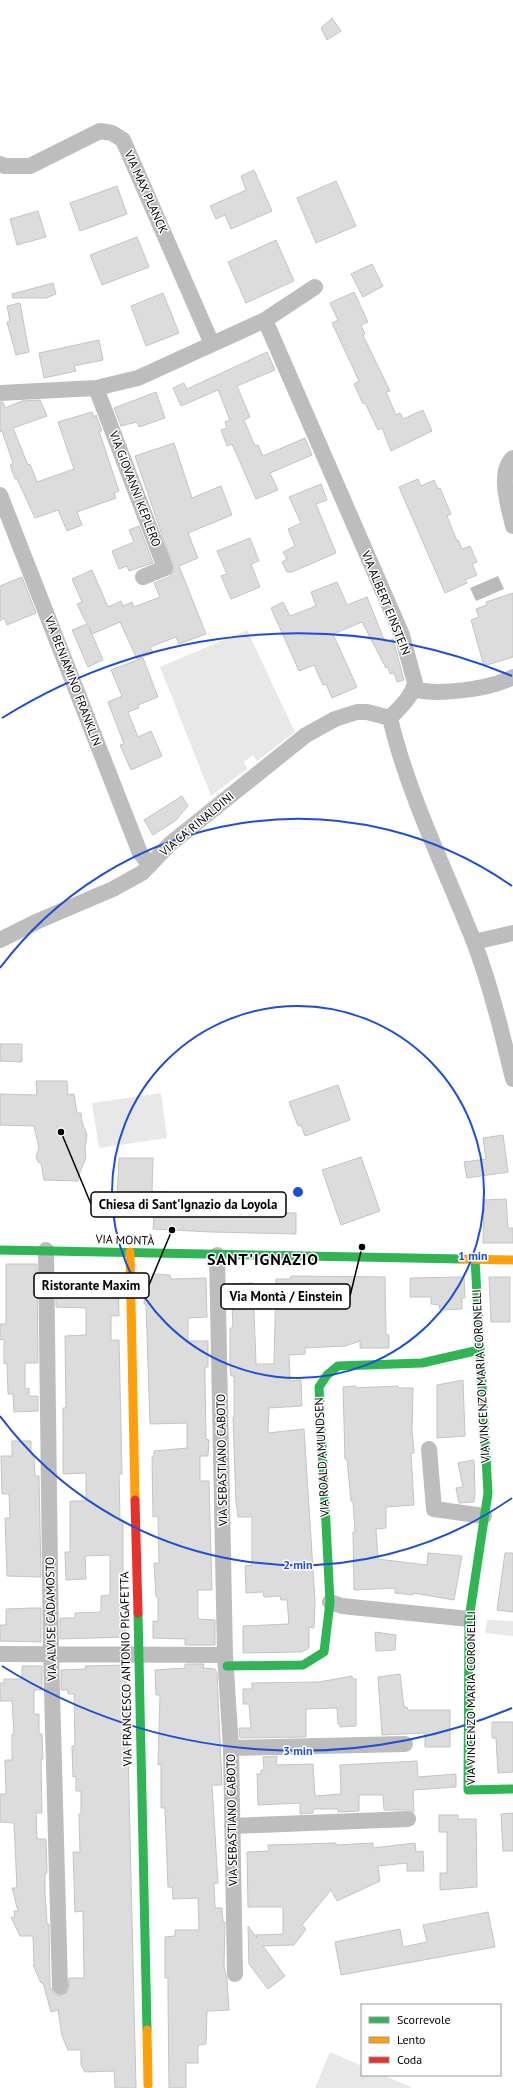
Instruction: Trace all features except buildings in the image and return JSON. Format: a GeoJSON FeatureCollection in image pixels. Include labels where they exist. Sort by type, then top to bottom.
{"type":"FeatureCollection","features":[{"type":"Feature","properties":{"kind":"street","name":"VIA MAX PLANCK"},"geometry":{"type":"LineString","coordinates":[[0,164],[5,166],[30,166],[100,131],[112,133],[123,140],[212,344]]}},
{"type":"Feature","properties":{"kind":"street"},"geometry":{"type":"LineString","coordinates":[[0,393],[96,388],[138,378],[265,320],[315,286]]}},
{"type":"Feature","properties":{"kind":"street","name":"VIA ALBERT EINSTEIN"},"geometry":{"type":"LineString","coordinates":[[265,320],[402,635],[414,676],[414,690]]}},
{"type":"Feature","properties":{"kind":"street","name":"VIA GIOVANNI KEPLERO"},"geometry":{"type":"LineString","coordinates":[[96,388],[165,568],[143,577]]}},
{"type":"Feature","properties":{"kind":"street"},"geometry":{"type":"LineString","coordinates":[[513,458],[510,461],[504,482],[513,526]]}},
{"type":"Feature","properties":{"kind":"street","name":"VIA BENIAMINO FRANKLIN"},"geometry":{"type":"LineString","coordinates":[[0,495],[140,853],[150,866]]}},
{"type":"Feature","properties":{"kind":"street"},"geometry":{"type":"LineString","coordinates":[[513,677],[478,688],[429,692],[414,690],[390,718],[405,772],[474,942],[501,1029],[513,1079]]}},
{"type":"Feature","properties":{"kind":"street","name":"VIA CA' RINALDINI"},"geometry":{"type":"LineString","coordinates":[[0,940],[38,921],[133,880],[150,866],[170,844],[306,735],[335,719],[357,712],[367,712],[390,718]]}},
{"type":"Feature","properties":{"kind":"street"},"geometry":{"type":"LineString","coordinates":[[474,942],[513,933]]}},
{"type":"Feature","properties":{"kind":"street","name":"VIA MONTÀ"},"geometry":{"type":"LineString","coordinates":[[0,1250],[513,1260]]}},
{"type":"Feature","properties":{"kind":"street","name":"VIA ALVISE CADAMOSTO"},"geometry":{"type":"LineString","coordinates":[[46,1250],[52,1654],[60,1987]]}},
{"type":"Feature","properties":{"kind":"street","name":"VIA FRANCESCO ANTONIO PIGAFETTA"},"geometry":{"type":"LineString","coordinates":[[130,1252],[148,2084]]}},
{"type":"Feature","properties":{"kind":"street","name":"VIA SEBASTIANO CABOTO"},"geometry":{"type":"LineString","coordinates":[[218,1254],[226,1661],[231,1748],[235,1974]]}},
{"type":"Feature","properties":{"kind":"street","name":"VIA VINCENZO MARIA CORONELLI"},"geometry":{"type":"LineString","coordinates":[[475,1259],[488,1493],[469,1619],[468,1790],[513,1789]]}},
{"type":"Feature","properties":{"kind":"street","name":"VIA ROALD AMUNDSEN"},"geometry":{"type":"LineString","coordinates":[[226,1661],[303,1665],[312,1661],[324,1652],[330,1602],[319,1387],[327,1375],[338,1366],[422,1363],[479,1350]]}},
{"type":"Feature","properties":{"kind":"street"},"geometry":{"type":"LineString","coordinates":[[429,1449],[434,1509],[484,1516]]}},
{"type":"Feature","properties":{"kind":"street"},"geometry":{"type":"LineString","coordinates":[[330,1602],[342,1606],[469,1619]]}},
{"type":"Feature","properties":{"kind":"street"},"geometry":{"type":"LineString","coordinates":[[0,1654],[138,1654],[226,1661]]}},
{"type":"Feature","properties":{"kind":"street"},"geometry":{"type":"LineString","coordinates":[[231,1748],[404,1744]]}},
{"type":"Feature","properties":{"kind":"street"},"geometry":{"type":"LineString","coordinates":[[232,1826],[408,1819]]}},
{"type":"Feature","properties":{"kind":"shaded area"},"geometry":{"type":"Polygon","coordinates":[[[498,576],[504,589],[476,601],[470,588],[498,576]]]}},
{"type":"Feature","properties":{"kind":"shaded area"},"geometry":{"type":"Polygon","coordinates":[[[247,630],[295,732],[257,761],[253,755],[244,762],[247,769],[211,796],[160,667],[247,630]]]}},
{"type":"Feature","properties":{"kind":"shaded area"},"geometry":{"type":"Polygon","coordinates":[[[161,1093],[167,1138],[99,1148],[92,1103],[161,1093]]]}},
{"type":"Feature","properties":{"kind":"shaded area"},"geometry":{"type":"Polygon","coordinates":[[[487,1620],[513,1621],[513,1636],[485,1633],[487,1620]]]}},
{"type":"Feature","properties":{"kind":"shaded area"},"geometry":{"type":"Polygon","coordinates":[[[330,2052],[361,2066],[361,2076],[385,2076],[413,2088],[315,2088],[330,2052]]]}},
{"type":"Feature","properties":{"kind":"traffic: fast"},"geometry":{"type":"LineString","coordinates":[[0,1250],[462,1259]]}},
{"type":"Feature","properties":{"kind":"traffic: fast"},"geometry":{"type":"LineString","coordinates":[[475,1259],[488,1493],[469,1619],[468,1790],[513,1789]]}},
{"type":"Feature","properties":{"kind":"traffic: fast"},"geometry":{"type":"LineString","coordinates":[[227,1666],[303,1665],[324,1652],[330,1602],[319,1387],[327,1375],[338,1366],[422,1363],[479,1350]]}},
{"type":"Feature","properties":{"kind":"traffic: fast"},"geometry":{"type":"LineString","coordinates":[[138,1613],[147,2030]]}},
{"type":"Feature","properties":{"kind":"traffic: slow"},"geometry":{"type":"LineString","coordinates":[[130,1252],[135,1500]]}},
{"type":"Feature","properties":{"kind":"traffic: slow"},"geometry":{"type":"LineString","coordinates":[[462,1259],[513,1260]]}},
{"type":"Feature","properties":{"kind":"traffic: slow"},"geometry":{"type":"LineString","coordinates":[[147,2030],[148,2085]]}},
{"type":"Feature","properties":{"kind":"traffic: jam"},"geometry":{"type":"LineString","coordinates":[[135,1500],[138,1613]]}},
{"type":"Feature","properties":{"kind":"place","name":"Chiesa di Sant'Ignazio da Loyola"},"geometry":{"type":"Point","coordinates":[61,1132]}},
{"type":"Feature","properties":{"kind":"place","name":"Ristorante Maxim"},"geometry":{"type":"Point","coordinates":[172,1230]}},
{"type":"Feature","properties":{"kind":"place","name":"Via Montà / Einstein"},"geometry":{"type":"Point","coordinates":[362,1247]}},
{"type":"Feature","properties":{"kind":"district","name":"SANT'IGNAZIO"},"geometry":{"type":"Point","coordinates":[263,1259]}}]}
